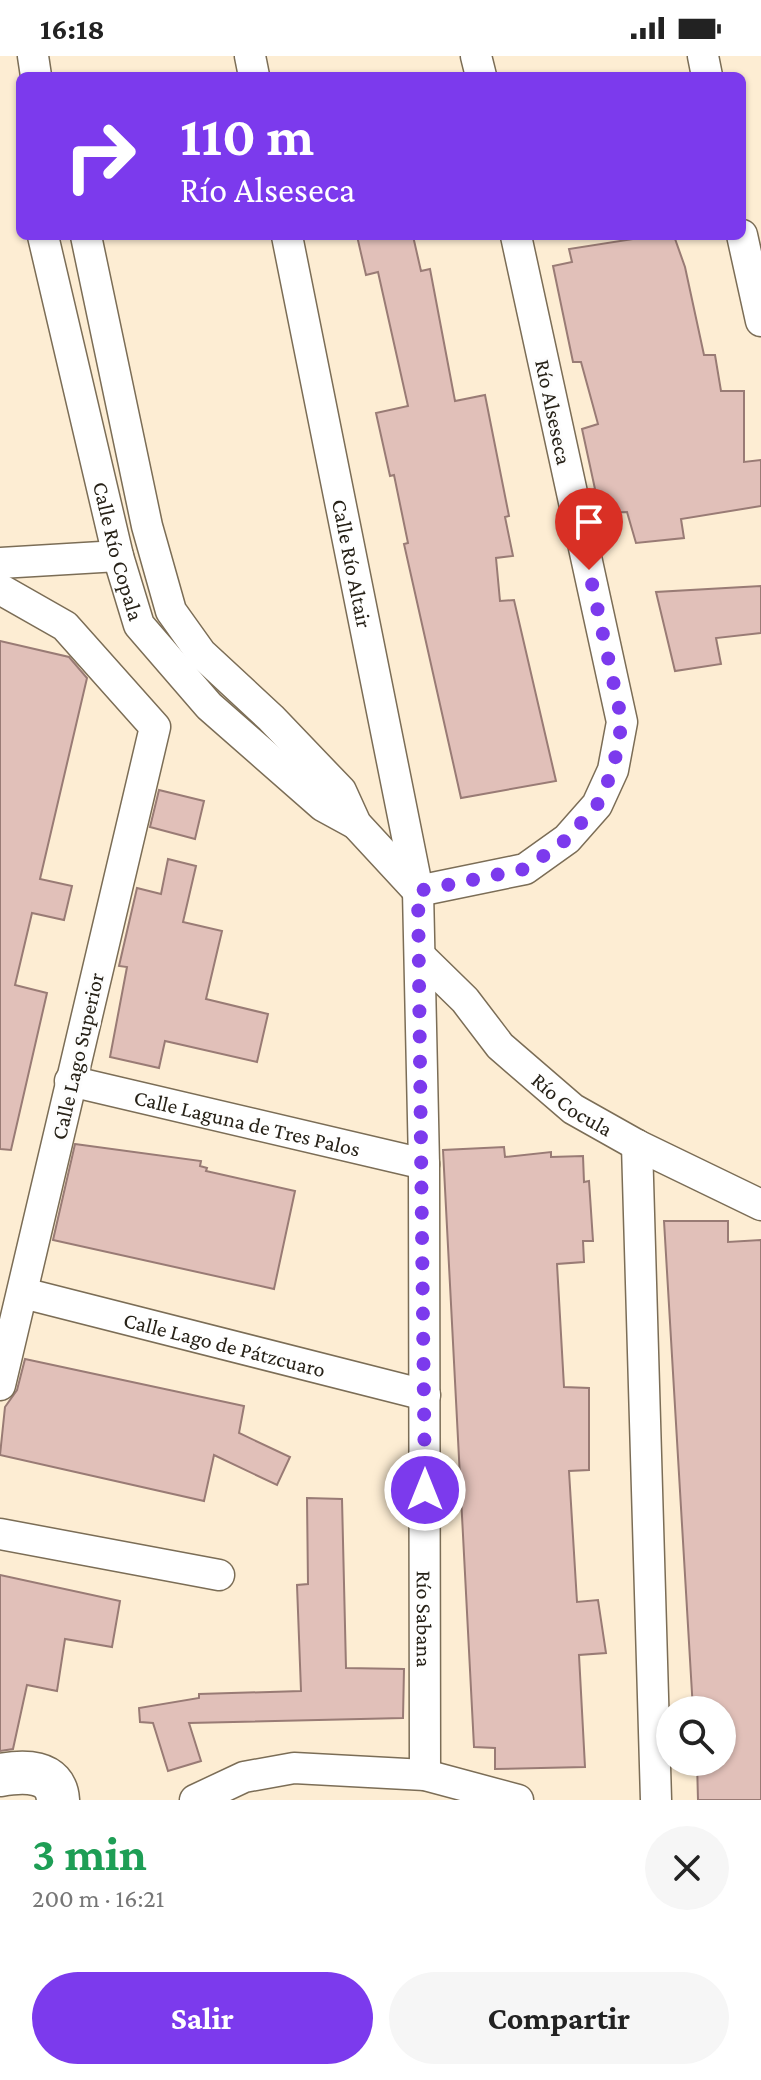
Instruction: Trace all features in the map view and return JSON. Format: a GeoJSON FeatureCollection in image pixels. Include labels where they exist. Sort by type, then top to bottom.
{"type":"FeatureCollection","features":[{"type":"Feature","properties":{"kind":"main road"},"geometry":{"type":"LineString","coordinates":[[0,1775],[25,1770],[47,1778],[57,1791],[58,1800]]}},
{"type":"Feature","properties":{"kind":"street","name":"Calle Río Copala"},"geometry":{"type":"LineString","coordinates":[[44,240],[118,556],[139,625],[209,706],[323,806],[356,824]]}},
{"type":"Feature","properties":{"kind":"street","name":"Calle Río Copala"},"geometry":{"type":"LineString","coordinates":[[87,240],[147,526],[171,611],[201,653],[271,718],[341,791],[356,824],[418,891]]}},
{"type":"Feature","properties":{"kind":"street","name":"Calle Río Altair"},"geometry":{"type":"LineString","coordinates":[[288,240],[418,891]]}},
{"type":"Feature","properties":{"kind":"street","name":"Río Alseseca"},"geometry":{"type":"LineString","coordinates":[[418,891],[525,869],[567,839],[597,805],[613,770],[622,722],[517,240]]}},
{"type":"Feature","properties":{"kind":"street"},"geometry":{"type":"LineString","coordinates":[[743,240],[761,321]]}},
{"type":"Feature","properties":{"kind":"street"},"geometry":{"type":"LineString","coordinates":[[0,563],[118,556]]}},
{"type":"Feature","properties":{"kind":"street","name":"Calle Lago Superior"},"geometry":{"type":"LineString","coordinates":[[0,589],[65,626],[155,727],[0,1385]]}},
{"type":"Feature","properties":{"kind":"street","name":"Río Sabana"},"geometry":{"type":"LineString","coordinates":[[418,891],[424,1164],[425,1775]]}},
{"type":"Feature","properties":{"kind":"street","name":"Río Cocula"},"geometry":{"type":"LineString","coordinates":[[420,956],[465,1000],[500,1046],[573,1109],[637,1145],[761,1205]]}},
{"type":"Feature","properties":{"kind":"street","name":"Calle Laguna de Tres Palos"},"geometry":{"type":"LineString","coordinates":[[70,1081],[424,1164]]}},
{"type":"Feature","properties":{"kind":"street"},"geometry":{"type":"LineString","coordinates":[[637,1145],[656,1800]]}},
{"type":"Feature","properties":{"kind":"street","name":"Calle Lago de Pátzcuaro"},"geometry":{"type":"LineString","coordinates":[[23,1293],[425,1395]]}},
{"type":"Feature","properties":{"kind":"street"},"geometry":{"type":"LineString","coordinates":[[0,1534],[219,1575]]}},
{"type":"Feature","properties":{"kind":"street"},"geometry":{"type":"LineString","coordinates":[[195,1800],[244,1777],[294,1768],[425,1775],[518,1800]]}},
{"type":"Feature","properties":{"kind":"building"},"geometry":{"type":"Polygon","coordinates":[[[358,240],[414,240],[421,271],[430,269],[455,401],[485,395],[509,516],[505,517],[513,556],[496,558],[500,601],[514,600],[556,781],[461,798],[404,544],[408,543],[394,475],[390,476],[376,413],[408,406],[378,272],[366,275],[358,240]]]}},
{"type":"Feature","properties":{"kind":"building"},"geometry":{"type":"Polygon","coordinates":[[[626,240],[675,240],[685,267],[704,355],[715,355],[721,391],[744,391],[744,462],[761,460],[761,506],[681,519],[684,538],[636,543],[627,512],[595,513],[590,490],[595,489],[582,429],[598,424],[581,362],[573,362],[553,266],[572,262],[569,249],[626,240]]]}},
{"type":"Feature","properties":{"kind":"building"},"geometry":{"type":"Polygon","coordinates":[[[761,586],[761,633],[716,638],[721,664],[675,671],[656,592],[761,586]]]}},
{"type":"Feature","properties":{"kind":"building"},"geometry":{"type":"Polygon","coordinates":[[[0,641],[69,657],[87,678],[40,879],[72,886],[64,920],[32,913],[15,985],[47,993],[11,1150],[0,1149],[0,641]]]}},
{"type":"Feature","properties":{"kind":"building"},"geometry":{"type":"Polygon","coordinates":[[[159,790],[204,801],[195,839],[150,827],[159,790]]]}},
{"type":"Feature","properties":{"kind":"building"},"geometry":{"type":"Polygon","coordinates":[[[168,859],[196,866],[183,922],[222,931],[206,999],[268,1014],[257,1062],[165,1041],[159,1068],[110,1057],[127,967],[119,966],[137,888],[161,894],[168,859]]]}},
{"type":"Feature","properties":{"kind":"building"},"geometry":{"type":"Polygon","coordinates":[[[75,1144],[201,1161],[200,1166],[207,1168],[206,1171],[295,1191],[274,1289],[53,1240],[75,1144]]]}},
{"type":"Feature","properties":{"kind":"building"},"geometry":{"type":"Polygon","coordinates":[[[504,1147],[505,1157],[551,1152],[551,1157],[583,1156],[584,1182],[589,1181],[593,1241],[583,1241],[584,1262],[557,1264],[564,1387],[589,1388],[589,1470],[569,1471],[577,1602],[598,1600],[606,1653],[579,1655],[585,1767],[495,1769],[495,1748],[474,1747],[443,1150],[504,1147]]]}},
{"type":"Feature","properties":{"kind":"building"},"geometry":{"type":"Polygon","coordinates":[[[664,1221],[728,1221],[728,1242],[761,1240],[761,1800],[698,1800],[697,1776],[736,1776],[736,1696],[692,1696],[664,1221]]]}},
{"type":"Feature","properties":{"kind":"building"},"geometry":{"type":"Polygon","coordinates":[[[25,1359],[244,1406],[239,1433],[290,1457],[277,1485],[214,1455],[204,1501],[0,1455],[5,1407],[17,1390],[25,1359]]]}},
{"type":"Feature","properties":{"kind":"building"},"geometry":{"type":"Polygon","coordinates":[[[307,1498],[342,1499],[346,1668],[404,1669],[403,1718],[189,1723],[201,1761],[168,1771],[153,1723],[140,1722],[139,1708],[199,1698],[199,1694],[301,1691],[297,1585],[308,1584],[307,1498]]]}},
{"type":"Feature","properties":{"kind":"building"},"geometry":{"type":"Polygon","coordinates":[[[0,1575],[120,1601],[112,1647],[65,1639],[57,1691],[27,1685],[13,1749],[0,1751],[0,1575]]]}},
{"type":"Feature","properties":{"kind":"route"},"geometry":{"type":"LineString","coordinates":[[425,1490],[424,1164],[418,891],[525,869],[567,839],[597,805],[613,770],[622,722],[589,570]]}}]}
